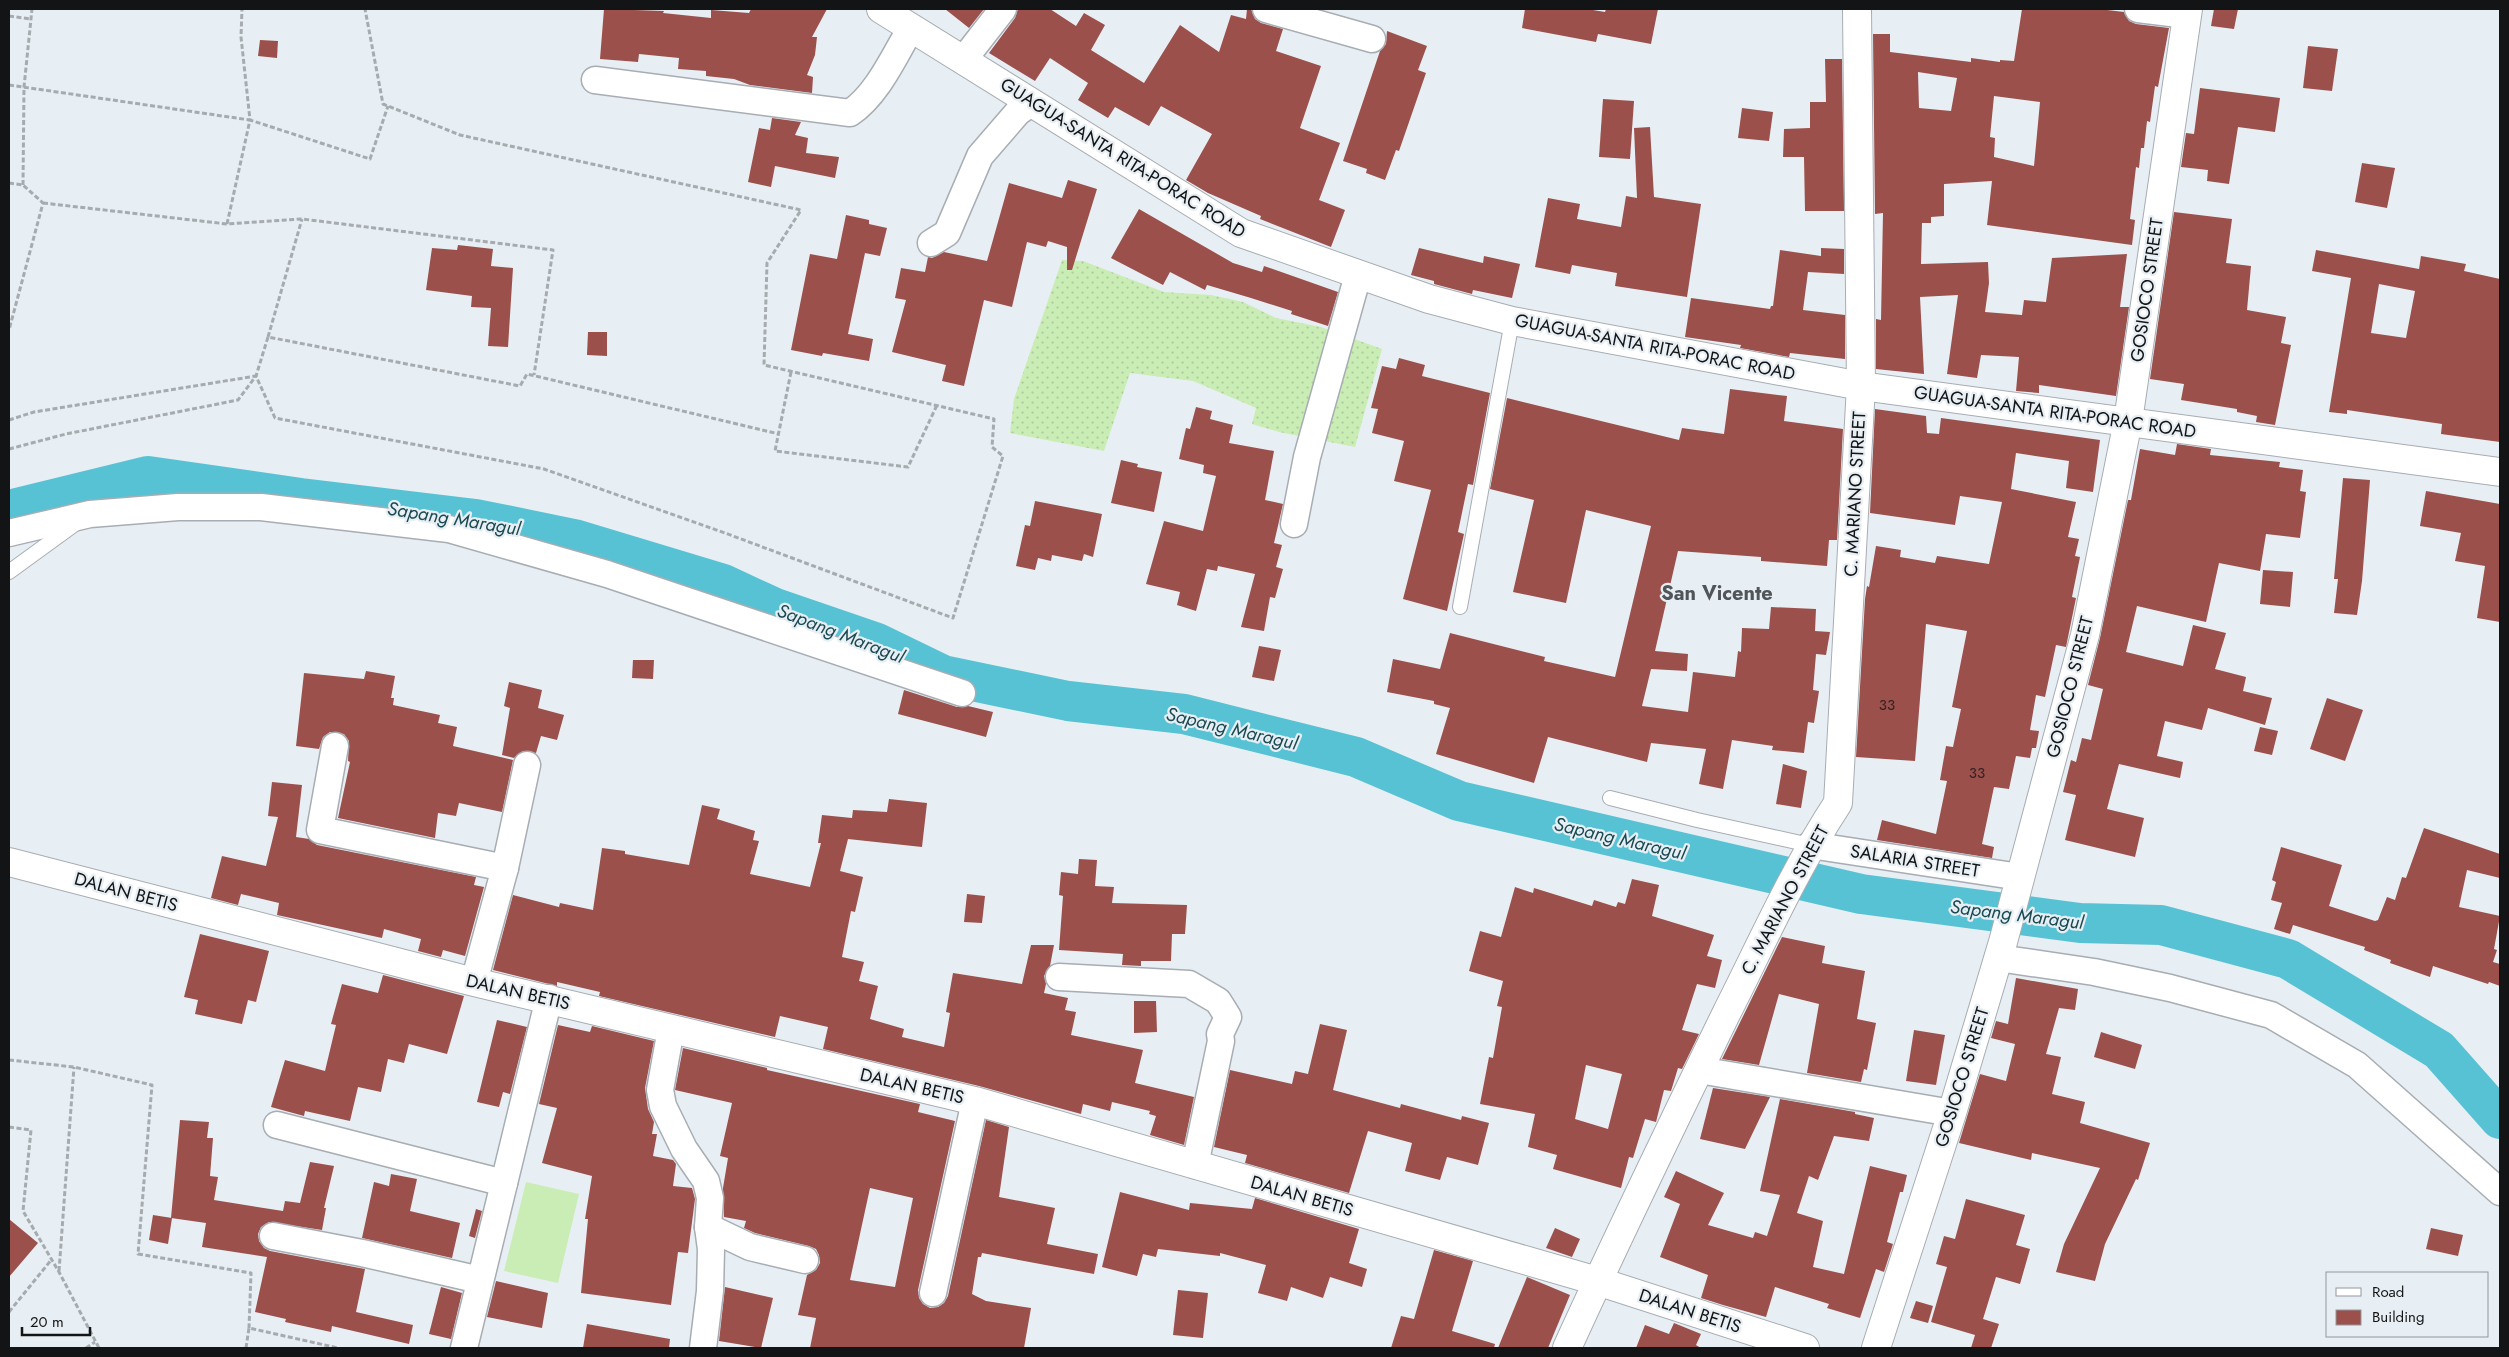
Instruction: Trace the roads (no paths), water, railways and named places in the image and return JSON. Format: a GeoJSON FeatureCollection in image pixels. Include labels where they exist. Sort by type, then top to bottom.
{"type":"FeatureCollection","features":[{"type":"Feature","properties":{"kind":"street","name":"GUAGUA-SANTA RITA-PORAC ROAD"},"geometry":{"type":"LineString","coordinates":[[881,9],[1241,233],[1429,300],[1512,321],[1861,386],[2500,472]]}},
{"type":"Feature","properties":{"kind":"street"},"geometry":{"type":"LineString","coordinates":[[964,59],[1003,9]]}},
{"type":"Feature","properties":{"kind":"street"},"geometry":{"type":"LineString","coordinates":[[1266,9],[1372,39]]}},
{"type":"Feature","properties":{"kind":"street","name":"C. MARIANO STREET"},"geometry":{"type":"LineString","coordinates":[[1567,1348],[1597,1281],[1808,849],[1838,803],[1861,386],[1857,9]]}},
{"type":"Feature","properties":{"kind":"street"},"geometry":{"type":"LineString","coordinates":[[2138,9],[2187,12]]}},
{"type":"Feature","properties":{"kind":"street","name":"GOSIOCO STREET"},"geometry":{"type":"LineString","coordinates":[[1876,1348],[1952,1113],[2000,950],[2084,636],[2128,421],[2187,12]]}},
{"type":"Feature","properties":{"kind":"street"},"geometry":{"type":"LineString","coordinates":[[595,80],[850,113],[862,105],[871,93],[911,28]]}},
{"type":"Feature","properties":{"kind":"street"},"geometry":{"type":"LineString","coordinates":[[931,243],[947,233],[980,156],[1018,112],[1031,103]]}},
{"type":"Feature","properties":{"kind":"street"},"geometry":{"type":"LineString","coordinates":[[1294,524],[1307,457],[1358,275]]}},
{"type":"Feature","properties":{"kind":"street"},"geometry":{"type":"LineString","coordinates":[[9,533],[90,514],[178,508],[261,507],[449,529],[607,574],[962,693]]}},
{"type":"Feature","properties":{"kind":"street"},"geometry":{"type":"LineString","coordinates":[[335,746],[320,830],[505,868]]}},
{"type":"Feature","properties":{"kind":"street"},"geometry":{"type":"LineString","coordinates":[[474,982],[505,868],[527,765]]}},
{"type":"Feature","properties":{"kind":"street","name":"SALARIA STREET"},"geometry":{"type":"LineString","coordinates":[[1808,849],[2018,881]]}},
{"type":"Feature","properties":{"kind":"street","name":"DALAN BETIS"},"geometry":{"type":"LineString","coordinates":[[9,862],[474,982],[549,998],[975,1101],[1597,1281],[1806,1348]]}},
{"type":"Feature","properties":{"kind":"street"},"geometry":{"type":"LineString","coordinates":[[2000,950],[2170,988],[2271,1015],[2357,1066],[2500,1192]]}},
{"type":"Feature","properties":{"kind":"street"},"geometry":{"type":"LineString","coordinates":[[1059,976],[1189,984],[1218,1001],[1228,1017],[1220,1034],[1195,1165]]}},
{"type":"Feature","properties":{"kind":"street"},"geometry":{"type":"LineString","coordinates":[[464,1348],[549,998]]}},
{"type":"Feature","properties":{"kind":"street"},"geometry":{"type":"LineString","coordinates":[[671,1029],[663,1068],[660,1090],[661,1098],[684,1149],[706,1181],[710,1198],[708,1227],[712,1248],[710,1291],[703,1348]]}},
{"type":"Feature","properties":{"kind":"street"},"geometry":{"type":"LineString","coordinates":[[1699,1070],[1952,1113]]}},
{"type":"Feature","properties":{"kind":"street"},"geometry":{"type":"LineString","coordinates":[[932,1293],[975,1101]]}},
{"type":"Feature","properties":{"kind":"street"},"geometry":{"type":"LineString","coordinates":[[277,1125],[504,1183]]}},
{"type":"Feature","properties":{"kind":"street"},"geometry":{"type":"LineString","coordinates":[[708,1227],[750,1247],[805,1260]]}},
{"type":"Feature","properties":{"kind":"street"},"geometry":{"type":"LineString","coordinates":[[273,1236],[362,1253],[480,1280]]}},
{"type":"Feature","properties":{"kind":"lane"},"geometry":{"type":"LineString","coordinates":[[1460,607],[1512,321]]}},
{"type":"Feature","properties":{"kind":"lane"},"geometry":{"type":"LineString","coordinates":[[9,572],[90,514]]}},
{"type":"Feature","properties":{"kind":"lane"},"geometry":{"type":"LineString","coordinates":[[1610,798],[1808,849]]}},
{"type":"Feature","properties":{"kind":"waterway","name":"Sapang Maragul"},"geometry":{"type":"LineString","coordinates":[[9,510],[148,476],[301,498],[476,519],[574,539],[723,584],[775,608],[877,643],[943,675],[1068,701],[1184,714],[1356,757],[1459,801],[1861,894],[2080,923],[2161,925],[2288,959],[2439,1050],[2500,1119]]}},
{"type":"Feature","properties":{"kind":"district","name":"San Vicente"},"geometry":{"type":"Point","coordinates":[1717,593]}}]}
